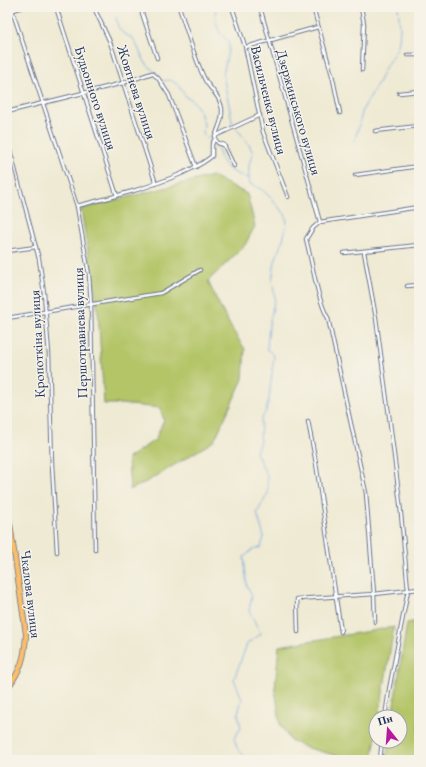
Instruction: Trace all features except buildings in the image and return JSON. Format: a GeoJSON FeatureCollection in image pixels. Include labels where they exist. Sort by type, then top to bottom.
{"type":"FeatureCollection","features":[{"type":"Feature","properties":{"kind":"main road","name":"Чкалова вулиця"},"geometry":{"type":"LineString","coordinates":[[7,515],[10,524],[26,634],[26,647],[23,663],[7,689]]}},
{"type":"Feature","properties":{"kind":"street"},"geometry":{"type":"LineString","coordinates":[[7,12],[12,9],[22,7]]}},
{"type":"Feature","properties":{"kind":"street","name":"Будьонного вулиця"},"geometry":{"type":"LineString","coordinates":[[56,7],[117,196]]}},
{"type":"Feature","properties":{"kind":"street","name":"Жовтнева вулиця"},"geometry":{"type":"LineString","coordinates":[[94,7],[110,42],[156,184]]}},
{"type":"Feature","properties":{"kind":"street"},"geometry":{"type":"LineString","coordinates":[[140,7],[157,58]]}},
{"type":"Feature","properties":{"kind":"street"},"geometry":{"type":"LineString","coordinates":[[77,206],[156,184],[205,162],[212,156],[214,140],[221,123],[222,109],[220,99],[206,81],[179,7]]}},
{"type":"Feature","properties":{"kind":"street","name":"Васильченка вулиця"},"geometry":{"type":"LineString","coordinates":[[232,7],[246,47],[268,146],[288,197]]}},
{"type":"Feature","properties":{"kind":"street","name":"Дзержинського вулиця"},"geometry":{"type":"LineString","coordinates":[[260,7],[320,222]]}},
{"type":"Feature","properties":{"kind":"street"},"geometry":{"type":"LineString","coordinates":[[313,7],[333,79],[340,114]]}},
{"type":"Feature","properties":{"kind":"street"},"geometry":{"type":"LineString","coordinates":[[361,7],[364,24],[362,70]]}},
{"type":"Feature","properties":{"kind":"street","name":"Першотравнева вулиця"},"geometry":{"type":"LineString","coordinates":[[12,9],[44,102],[77,206],[89,275],[91,304],[95,550]]}},
{"type":"Feature","properties":{"kind":"street"},"geometry":{"type":"LineString","coordinates":[[246,47],[318,27]]}},
{"type":"Feature","properties":{"kind":"street"},"geometry":{"type":"LineString","coordinates":[[408,55],[419,55]]}},
{"type":"Feature","properties":{"kind":"street"},"geometry":{"type":"LineString","coordinates":[[7,112],[123,83],[152,73],[158,78],[169,95],[196,166]]}},
{"type":"Feature","properties":{"kind":"street"},"geometry":{"type":"LineString","coordinates":[[399,93],[419,92]]}},
{"type":"Feature","properties":{"kind":"street"},"geometry":{"type":"LineString","coordinates":[[214,140],[260,115]]}},
{"type":"Feature","properties":{"kind":"street"},"geometry":{"type":"LineString","coordinates":[[375,131],[419,126]]}},
{"type":"Feature","properties":{"kind":"street","name":"Кропоткіна вулиця"},"geometry":{"type":"LineString","coordinates":[[7,139],[39,259],[46,312],[50,354],[52,474],[57,552]]}},
{"type":"Feature","properties":{"kind":"street"},"geometry":{"type":"LineString","coordinates":[[214,140],[224,145],[234,166]]}},
{"type":"Feature","properties":{"kind":"street"},"geometry":{"type":"LineString","coordinates":[[355,175],[419,166]]}},
{"type":"Feature","properties":{"kind":"street"},"geometry":{"type":"LineString","coordinates":[[375,622],[366,493],[362,470],[328,318],[320,296],[306,239],[313,228],[320,222],[419,207]]}},
{"type":"Feature","properties":{"kind":"street"},"geometry":{"type":"LineString","coordinates":[[344,253],[419,245]]}},
{"type":"Feature","properties":{"kind":"street"},"geometry":{"type":"LineString","coordinates":[[7,251],[36,247]]}},
{"type":"Feature","properties":{"kind":"street"},"geometry":{"type":"LineString","coordinates":[[364,252],[376,318],[390,423],[400,503],[408,590],[389,690],[387,709]]}},
{"type":"Feature","properties":{"kind":"street"},"geometry":{"type":"LineString","coordinates":[[7,318],[161,293],[200,270]]}},
{"type":"Feature","properties":{"kind":"street"},"geometry":{"type":"LineString","coordinates":[[407,286],[419,285]]}},
{"type":"Feature","properties":{"kind":"street"},"geometry":{"type":"LineString","coordinates":[[308,421],[316,463],[341,632]]}},
{"type":"Feature","properties":{"kind":"street"},"geometry":{"type":"LineString","coordinates":[[298,632],[297,599],[374,594],[419,589]]}},
{"type":"Feature","properties":{"kind":"street"},"geometry":{"type":"LineString","coordinates":[[380,760],[381,749]]}},
{"type":"Feature","properties":{"kind":"green space"},"geometry":{"type":"Polygon","coordinates":[[[212,176],[247,194],[255,226],[245,245],[208,281],[230,325],[245,349],[243,379],[214,441],[148,481],[130,490],[128,458],[155,440],[164,420],[160,408],[121,404],[104,404],[98,311],[81,209],[212,176]]]}},
{"type":"Feature","properties":{"kind":"green space"},"geometry":{"type":"Polygon","coordinates":[[[419,621],[419,760],[386,760],[388,749],[408,749],[408,709],[393,709],[407,623],[419,621]]]}},
{"type":"Feature","properties":{"kind":"green space"},"geometry":{"type":"Polygon","coordinates":[[[394,627],[380,709],[368,709],[368,749],[374,749],[372,760],[353,760],[304,747],[290,740],[280,724],[275,688],[279,646],[394,627]]]}},
{"type":"Feature","properties":{"kind":"waterway"},"geometry":{"type":"LineString","coordinates":[[216,7],[215,15],[217,25],[220,33],[228,41],[229,47],[223,75],[233,126]]}},
{"type":"Feature","properties":{"kind":"waterway"},"geometry":{"type":"LineString","coordinates":[[355,140],[363,109],[399,42],[400,28],[398,7]]}},
{"type":"Feature","properties":{"kind":"waterway"},"geometry":{"type":"LineString","coordinates":[[116,17],[118,27],[124,34],[133,38],[145,62],[158,76]]}},
{"type":"Feature","properties":{"kind":"waterway"},"geometry":{"type":"LineString","coordinates":[[161,81],[171,80],[178,85],[187,98],[191,99],[199,109],[204,124],[204,135],[212,142]]}},
{"type":"Feature","properties":{"kind":"waterway"},"geometry":{"type":"LineString","coordinates":[[236,128],[252,150],[253,154],[249,169],[250,184],[261,189],[268,195],[285,214],[287,222],[284,236],[275,261],[272,281],[275,298],[269,325],[267,349],[274,356],[269,398],[266,411],[261,420],[260,441],[256,452],[267,476],[268,493],[257,513],[264,537],[261,547],[252,550],[244,557],[247,586],[252,595],[249,611],[261,634],[247,644],[234,679],[242,699],[238,713],[241,728],[234,738],[237,748],[248,760]]}},
{"type":"Feature","properties":{"kind":"waterway"},"geometry":{"type":"LineString","coordinates":[[214,143],[226,167],[241,176],[249,178]]}},
{"type":"Feature","properties":{"kind":"railway"},"geometry":{"type":"LineString","coordinates":[[7,568],[9,599],[7,617]]}}]}
